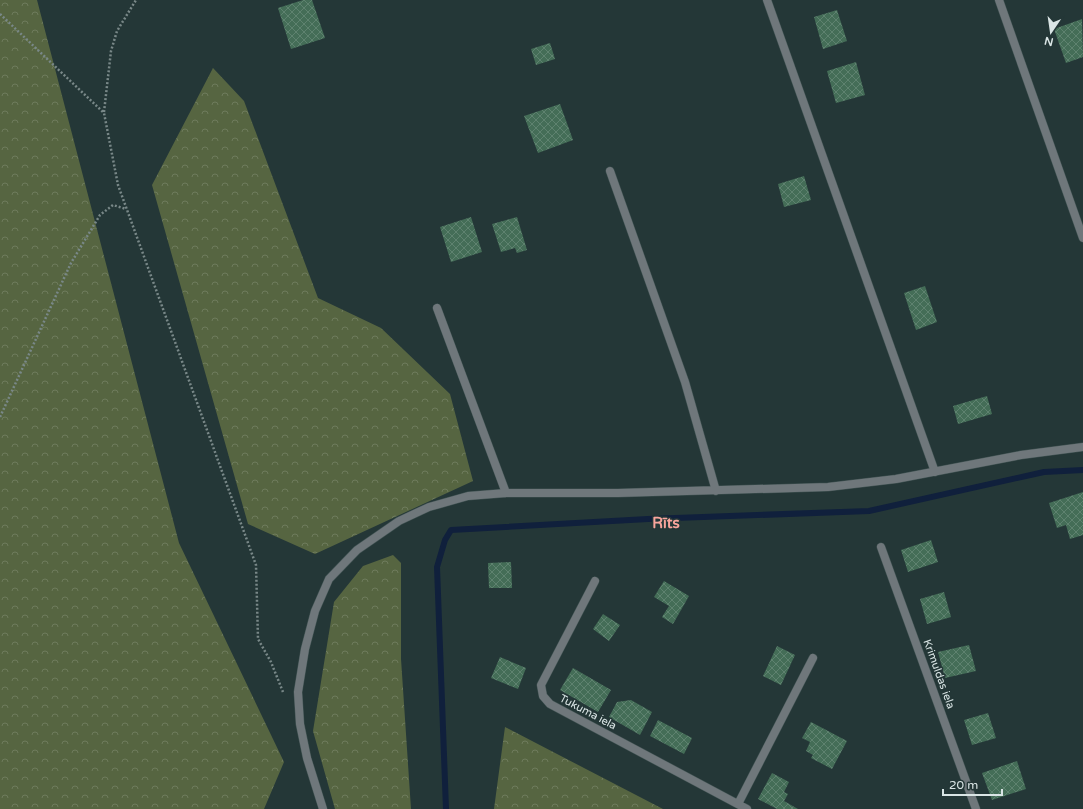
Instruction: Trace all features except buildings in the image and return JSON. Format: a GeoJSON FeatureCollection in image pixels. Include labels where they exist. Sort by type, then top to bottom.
{"type":"FeatureCollection","features":[{"type":"Feature","properties":{"kind":"street"},"geometry":{"type":"LineString","coordinates":[[767,0],[936,472]]}},
{"type":"Feature","properties":{"kind":"street"},"geometry":{"type":"LineString","coordinates":[[999,0],[1083,238]]}},
{"type":"Feature","properties":{"kind":"street"},"geometry":{"type":"LineString","coordinates":[[610,171],[685,382],[716,491]]}},
{"type":"Feature","properties":{"kind":"street"},"geometry":{"type":"LineString","coordinates":[[437,308],[506,493]]}},
{"type":"Feature","properties":{"kind":"street"},"geometry":{"type":"LineString","coordinates":[[322,809],[307,758],[300,724],[298,692],[305,648],[315,612],[329,579],[357,550],[399,521],[429,507],[468,496],[506,493],[618,493],[828,488],[896,479],[1021,456],[1083,447]]}},
{"type":"Feature","properties":{"kind":"street","name":"Krimuldas iela"},"geometry":{"type":"LineString","coordinates":[[881,547],[976,809]]}},
{"type":"Feature","properties":{"kind":"street","name":"Tukuma iela"},"geometry":{"type":"LineString","coordinates":[[595,581],[541,685],[543,696],[550,704],[747,809]]}},
{"type":"Feature","properties":{"kind":"street"},"geometry":{"type":"LineString","coordinates":[[738,804],[813,658]]}},
{"type":"Feature","properties":{"kind":"path"},"geometry":{"type":"LineString","coordinates":[[136,0],[116,31],[111,51],[104,113],[118,185],[256,565],[258,639],[286,697]]}},
{"type":"Feature","properties":{"kind":"path"},"geometry":{"type":"LineString","coordinates":[[0,14],[104,113]]}},
{"type":"Feature","properties":{"kind":"path"},"geometry":{"type":"LineString","coordinates":[[0,417],[71,263],[100,215],[113,205],[126,209]]}},
{"type":"Feature","properties":{"kind":"green space"},"geometry":{"type":"Polygon","coordinates":[[[0,0],[37,0],[179,543],[284,762],[264,809],[0,809],[0,0]]]}},
{"type":"Feature","properties":{"kind":"green space"},"geometry":{"type":"Polygon","coordinates":[[[213,68],[244,101],[318,298],[381,328],[450,394],[473,481],[315,554],[248,524],[152,185],[213,68]]]}},
{"type":"Feature","properties":{"kind":"green space"},"geometry":{"type":"Polygon","coordinates":[[[393,555],[401,563],[401,659],[411,809],[335,809],[313,731],[334,602],[363,566],[393,555]]]}},
{"type":"Feature","properties":{"kind":"green space"},"geometry":{"type":"Polygon","coordinates":[[[505,727],[663,809],[494,809],[505,727]]]}},
{"type":"Feature","properties":{"kind":"waterway"},"geometry":{"type":"LineString","coordinates":[[446,809],[437,567],[445,540],[451,530],[648,519],[869,511],[1044,472],[1083,470]]}},
{"type":"Feature","properties":{"kind":"district","name":"Rīts"},"geometry":{"type":"Point","coordinates":[666,523]}}]}
